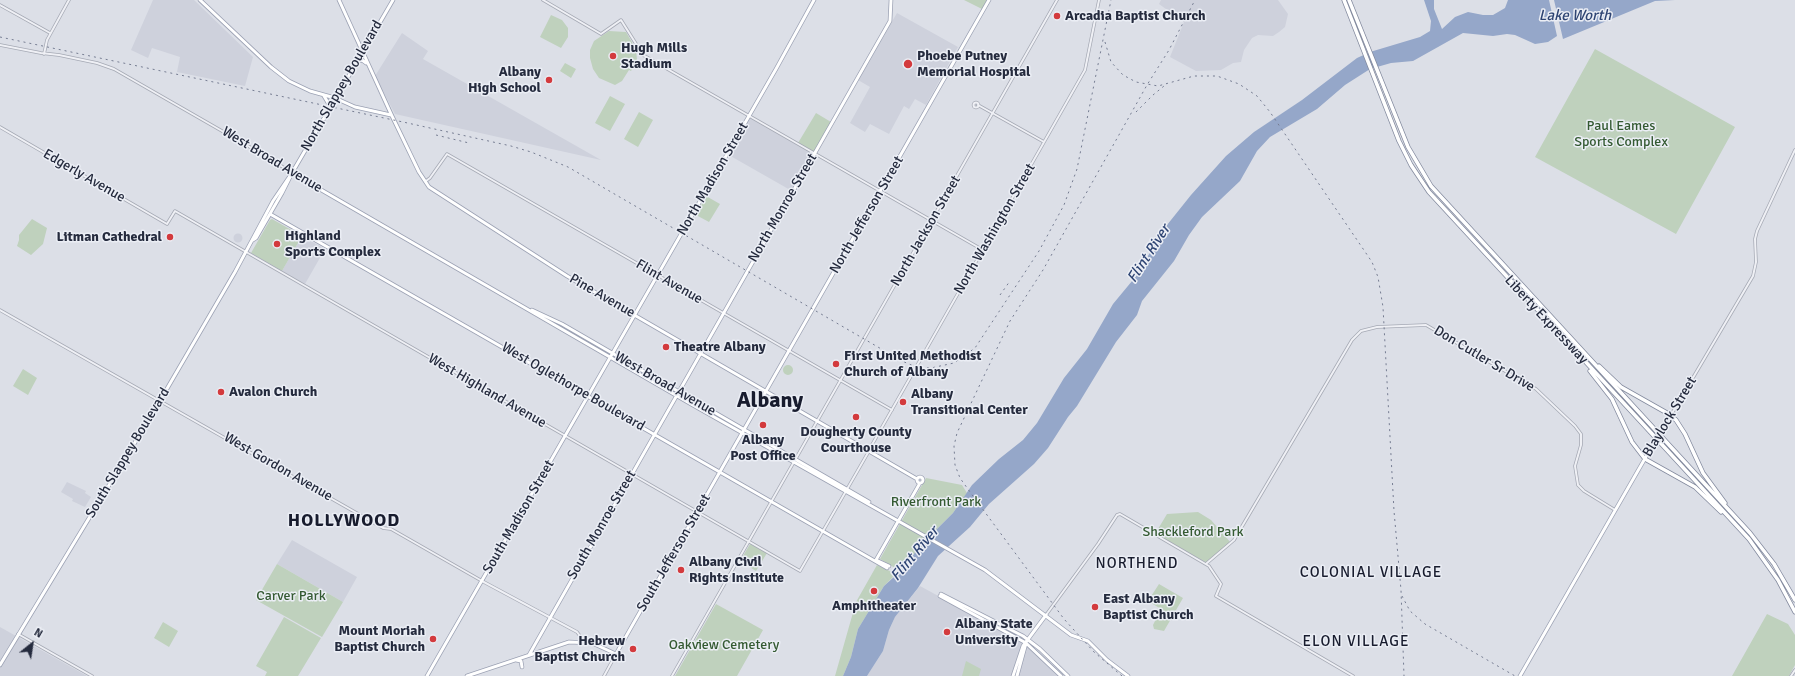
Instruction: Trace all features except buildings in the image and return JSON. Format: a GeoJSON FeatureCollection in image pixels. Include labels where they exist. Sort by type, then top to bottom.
{"type":"FeatureCollection","features":[{"type":"Feature","properties":{"kind":"highway","name":"Liberty Expressway"},"geometry":{"type":"LineString","coordinates":[[1344,0],[1379,91],[1408,159],[1429,192],[1749,539],[1778,580],[1795,612]]}},
{"type":"Feature","properties":{"kind":"highway","name":"Liberty Expressway"},"geometry":{"type":"LineString","coordinates":[[1349,0],[1410,151],[1432,186],[1566,334],[1741,523],[1774,564],[1795,600]]}},
{"type":"Feature","properties":{"kind":"highway"},"geometry":{"type":"LineString","coordinates":[[1566,334],[1621,387],[1671,415],[1685,434],[1704,475],[1741,523]]}},
{"type":"Feature","properties":{"kind":"highway"},"geometry":{"type":"LineString","coordinates":[[1575,351],[1612,399],[1632,442],[1645,459],[1698,489],[1749,539]]}},
{"type":"Feature","properties":{"kind":"main road"},"geometry":{"type":"LineString","coordinates":[[200,0],[281,75],[300,87],[335,98],[355,107],[391,115]]}},
{"type":"Feature","properties":{"kind":"main road","name":"Pine Avenue"},"geometry":{"type":"LineString","coordinates":[[339,0],[391,115],[424,181],[432,189],[521,246],[635,315],[869,451],[919,478],[923,481],[920,483],[900,521]]}},
{"type":"Feature","properties":{"kind":"main road","name":"North Slappey Boulevard"},"geometry":{"type":"LineString","coordinates":[[270,214],[330,106],[393,0]]}},
{"type":"Feature","properties":{"kind":"main road","name":"North Madison Street"},"geometry":{"type":"LineString","coordinates":[[611,357],[814,0]]}},
{"type":"Feature","properties":{"kind":"main road","name":"North Monroe Street"},"geometry":{"type":"LineString","coordinates":[[677,395],[890,21],[891,0]]}},
{"type":"Feature","properties":{"kind":"main road","name":"North Jefferson Street"},"geometry":{"type":"LineString","coordinates":[[744,431],[989,0]]}},
{"type":"Feature","properties":{"kind":"main road"},"geometry":{"type":"LineString","coordinates":[[356,62],[362,60],[367,64]]}},
{"type":"Feature","properties":{"kind":"main road"},"geometry":{"type":"LineString","coordinates":[[322,95],[330,106]]}},
{"type":"Feature","properties":{"kind":"main road","name":"North Slappey Boulevard"},"geometry":{"type":"LineString","coordinates":[[270,207],[292,173]]}},
{"type":"Feature","properties":{"kind":"main road","name":"West Broad Avenue"},"geometry":{"type":"LineString","coordinates":[[292,173],[677,395],[744,431]]}},
{"type":"Feature","properties":{"kind":"main road"},"geometry":{"type":"LineString","coordinates":[[264,217],[270,214],[270,207]]}},
{"type":"Feature","properties":{"kind":"main road","name":"South Slappey Boulevard"},"geometry":{"type":"LineString","coordinates":[[0,665],[160,401],[246,252],[270,207]]}},
{"type":"Feature","properties":{"kind":"main road","name":"South Slappey Boulevard"},"geometry":{"type":"LineString","coordinates":[[252,240],[256,238],[270,214]]}},
{"type":"Feature","properties":{"kind":"main road","name":"West Oglethorpe Boulevard"},"geometry":{"type":"LineString","coordinates":[[270,214],[888,567]]}},
{"type":"Feature","properties":{"kind":"main road","name":"West Broad Avenue"},"geometry":{"type":"LineString","coordinates":[[531,310],[544,315],[613,354],[973,563],[999,579],[1071,635],[1088,641],[1112,664],[1128,676]]}},
{"type":"Feature","properties":{"kind":"main road","name":"South Madison Street"},"geometry":{"type":"LineString","coordinates":[[427,676],[611,357]]}},
{"type":"Feature","properties":{"kind":"main road","name":"South Monroe Street"},"geometry":{"type":"LineString","coordinates":[[529,655],[677,395]]}},
{"type":"Feature","properties":{"kind":"main road","name":"Blaylock Street"},"geometry":{"type":"LineString","coordinates":[[1520,676],[1671,415]]}},
{"type":"Feature","properties":{"kind":"main road","name":"South Jefferson Street"},"geometry":{"type":"LineString","coordinates":[[616,654],[744,431]]}},
{"type":"Feature","properties":{"kind":"main road"},"geometry":{"type":"LineString","coordinates":[[876,560],[900,521]]}},
{"type":"Feature","properties":{"kind":"main road"},"geometry":{"type":"LineString","coordinates":[[1061,676],[1026,643],[940,595],[996,621],[1028,639],[1068,676]]}},
{"type":"Feature","properties":{"kind":"main road"},"geometry":{"type":"LineString","coordinates":[[974,614],[993,622],[996,621]]}},
{"type":"Feature","properties":{"kind":"main road"},"geometry":{"type":"LineString","coordinates":[[1013,676],[1023,646],[1046,615]]}},
{"type":"Feature","properties":{"kind":"main road"},"geometry":{"type":"LineString","coordinates":[[467,676],[566,643],[581,642],[595,644],[616,654]]}},
{"type":"Feature","properties":{"kind":"main road"},"geometry":{"type":"LineString","coordinates":[[535,643],[535,648],[541,651]]}},
{"type":"Feature","properties":{"kind":"main road"},"geometry":{"type":"LineString","coordinates":[[1017,676],[1026,643]]}},
{"type":"Feature","properties":{"kind":"main road"},"geometry":{"type":"LineString","coordinates":[[1024,653],[1028,650],[1034,650]]}},
{"type":"Feature","properties":{"kind":"main road"},"geometry":{"type":"LineString","coordinates":[[514,660],[521,661],[522,667]]}},
{"type":"Feature","properties":{"kind":"street"},"geometry":{"type":"LineString","coordinates":[[44,54],[50,33],[69,0]]}},
{"type":"Feature","properties":{"kind":"street"},"geometry":{"type":"LineString","coordinates":[[543,0],[601,34],[621,20],[643,55],[983,250]]}},
{"type":"Feature","properties":{"kind":"street","name":"North Jackson Street"},"geometry":{"type":"LineString","coordinates":[[672,676],[1057,0]]}},
{"type":"Feature","properties":{"kind":"street","name":"North Washington Street"},"geometry":{"type":"LineString","coordinates":[[800,571],[1086,67],[1100,0]]}},
{"type":"Feature","properties":{"kind":"street"},"geometry":{"type":"LineString","coordinates":[[0,4],[50,33]]}},
{"type":"Feature","properties":{"kind":"street","name":"West Broad Avenue"},"geometry":{"type":"LineString","coordinates":[[0,45],[44,54],[55,54],[97,63],[114,69],[274,160],[292,173]]}},
{"type":"Feature","properties":{"kind":"street"},"geometry":{"type":"LineString","coordinates":[[978,105],[1044,142]]}},
{"type":"Feature","properties":{"kind":"street","name":"Edgerly Avenue"},"geometry":{"type":"LineString","coordinates":[[0,127],[167,224],[175,211]]}},
{"type":"Feature","properties":{"kind":"street","name":"Blaylock Street"},"geometry":{"type":"LineString","coordinates":[[1671,415],[1753,276],[1756,262],[1755,239],[1757,231],[1795,150]]}},
{"type":"Feature","properties":{"kind":"street","name":"Flint Avenue"},"geometry":{"type":"LineString","coordinates":[[424,181],[430,178],[447,154],[892,410]]}},
{"type":"Feature","properties":{"kind":"street","name":"West Highland Avenue"},"geometry":{"type":"LineString","coordinates":[[175,211],[800,571]]}},
{"type":"Feature","properties":{"kind":"street","name":"West Gordon Avenue"},"geometry":{"type":"LineString","coordinates":[[0,310],[382,528],[391,529],[482,581],[577,632],[580,636],[581,642]]}},
{"type":"Feature","properties":{"kind":"street","name":"Don Cutler Sr Drive"},"geometry":{"type":"LineString","coordinates":[[1207,564],[1234,540],[1352,340],[1361,331],[1377,327],[1426,325],[1536,389],[1575,426],[1581,434],[1581,445],[1575,466],[1579,486],[1584,491],[1615,510]]}},
{"type":"Feature","properties":{"kind":"street"},"geometry":{"type":"LineString","coordinates":[[1046,615],[1098,544],[1117,515],[1121,515],[1207,564],[1220,582],[1220,587],[1216,596],[1353,676]]}},
{"type":"Feature","properties":{"kind":"street"},"geometry":{"type":"LineString","coordinates":[[18,634],[92,676]]}},
{"type":"Feature","properties":{"kind":"street","name":"South Jefferson Street"},"geometry":{"type":"LineString","coordinates":[[604,676],[616,654]]}},
{"type":"Feature","properties":{"kind":"street"},"geometry":{"type":"LineString","coordinates":[[1791,676],[1795,670]]}},
{"type":"Feature","properties":{"kind":"shaded area"},"geometry":{"type":"Polygon","coordinates":[[[153,0],[194,0],[253,57],[245,86],[177,72],[180,57],[152,48],[148,58],[131,50],[153,0]]]}},
{"type":"Feature","properties":{"kind":"shaded area"},"geometry":{"type":"Polygon","coordinates":[[[1161,0],[1278,0],[1288,14],[1285,27],[1273,36],[1258,35],[1252,38],[1244,50],[1241,62],[1233,63],[1221,70],[1196,71],[1170,57],[1184,22],[1159,4],[1161,0]]]}},
{"type":"Feature","properties":{"kind":"shaded area","name":"Phoebe Putney Memorial Hospital"},"geometry":{"type":"Polygon","coordinates":[[[897,13],[958,47],[926,105],[915,99],[909,109],[904,106],[889,134],[870,124],[865,132],[850,123],[870,87],[858,80],[897,13]]]}},
{"type":"Feature","properties":{"kind":"shaded area"},"geometry":{"type":"Polygon","coordinates":[[[402,33],[428,51],[423,59],[601,160],[395,114],[375,76],[402,33]]]}},
{"type":"Feature","properties":{"kind":"shaded area"},"geometry":{"type":"Polygon","coordinates":[[[749,116],[814,153],[792,191],[727,154],[749,116]]]}},
{"type":"Feature","properties":{"kind":"shaded area"},"geometry":{"type":"Polygon","coordinates":[[[236,234],[240,234],[242,238],[240,242],[236,242],[234,240],[234,236],[236,234]]]}},
{"type":"Feature","properties":{"kind":"shaded area"},"geometry":{"type":"Polygon","coordinates":[[[302,236],[325,249],[305,284],[282,271],[302,236]]]}},
{"type":"Feature","properties":{"kind":"shaded area"},"geometry":{"type":"Polygon","coordinates":[[[67,482],[86,491],[85,493],[91,497],[85,507],[72,501],[73,499],[61,492],[67,482]]]}},
{"type":"Feature","properties":{"kind":"shaded area"},"geometry":{"type":"Polygon","coordinates":[[[292,540],[357,577],[343,602],[277,564],[292,540]]]}},
{"type":"Feature","properties":{"kind":"shaded area","name":"Albany State University"},"geometry":{"type":"Polygon","coordinates":[[[920,586],[1028,646],[1061,676],[867,676],[883,651],[889,630],[895,617],[920,586]]]}},
{"type":"Feature","properties":{"kind":"shaded area"},"geometry":{"type":"Polygon","coordinates":[[[0,627],[87,676],[0,676],[0,627]]]}},
{"type":"Feature","properties":{"kind":"green space"},"geometry":{"type":"Polygon","coordinates":[[[964,0],[987,0],[982,9],[964,0]]]}},
{"type":"Feature","properties":{"kind":"green space"},"geometry":{"type":"Polygon","coordinates":[[[551,15],[562,20],[568,28],[568,37],[561,48],[540,37],[551,15]]]}},
{"type":"Feature","properties":{"kind":"green space","name":"Hugh Mills Stadium"},"geometry":{"type":"Polygon","coordinates":[[[609,31],[626,32],[636,49],[637,60],[631,71],[629,70],[622,81],[615,85],[599,78],[593,69],[590,58],[590,50],[594,41],[609,31]]]}},
{"type":"Feature","properties":{"kind":"green space","name":"Paul Eames Sports Complex"},"geometry":{"type":"Polygon","coordinates":[[[1595,49],[1735,127],[1676,234],[1535,157],[1595,49]]]}},
{"type":"Feature","properties":{"kind":"green space"},"geometry":{"type":"Polygon","coordinates":[[[565,63],[576,69],[571,78],[560,71],[565,63]]]}},
{"type":"Feature","properties":{"kind":"green space"},"geometry":{"type":"Polygon","coordinates":[[[610,96],[625,104],[610,131],[595,123],[610,96]]]}},
{"type":"Feature","properties":{"kind":"green space"},"geometry":{"type":"Polygon","coordinates":[[[639,112],[653,120],[638,147],[624,139],[639,112]]]}},
{"type":"Feature","properties":{"kind":"green space"},"geometry":{"type":"Polygon","coordinates":[[[816,113],[831,122],[814,152],[798,143],[816,113]]]}},
{"type":"Feature","properties":{"kind":"green space"},"geometry":{"type":"Polygon","coordinates":[[[706,196],[720,204],[709,222],[696,215],[706,196]]]}},
{"type":"Feature","properties":{"kind":"green space"},"geometry":{"type":"Polygon","coordinates":[[[32,219],[47,228],[43,244],[31,255],[17,246],[19,235],[32,219]]]}},
{"type":"Feature","properties":{"kind":"green space","name":"Highland Sports Complex"},"geometry":{"type":"Polygon","coordinates":[[[272,219],[302,236],[282,271],[251,253],[272,219]]]}},
{"type":"Feature","properties":{"kind":"green space"},"geometry":{"type":"Polygon","coordinates":[[[786,365],[790,365],[793,370],[790,375],[786,375],[783,372],[783,368],[786,365]]]}},
{"type":"Feature","properties":{"kind":"green space"},"geometry":{"type":"Polygon","coordinates":[[[23,369],[37,378],[28,395],[13,386],[23,369]]]}},
{"type":"Feature","properties":{"kind":"green space","name":"Riverfront Park"},"geometry":{"type":"Polygon","coordinates":[[[926,478],[962,485],[967,493],[953,513],[923,543],[911,561],[900,571],[880,559],[926,478]]]}},
{"type":"Feature","properties":{"kind":"green space","name":"Shackleford Park"},"geometry":{"type":"Polygon","coordinates":[[[1198,512],[1211,520],[1231,543],[1207,563],[1155,534],[1167,514],[1198,512]]]}},
{"type":"Feature","properties":{"kind":"green space"},"geometry":{"type":"Polygon","coordinates":[[[750,544],[767,553],[756,571],[740,561],[750,544]]]}},
{"type":"Feature","properties":{"kind":"green space","name":"Carver Park"},"geometry":{"type":"Polygon","coordinates":[[[277,564],[343,602],[322,637],[256,600],[277,564]]]}},
{"type":"Feature","properties":{"kind":"green space"},"geometry":{"type":"Polygon","coordinates":[[[877,565],[896,574],[884,586],[858,629],[851,657],[843,676],[835,676],[856,602],[877,565]]]}},
{"type":"Feature","properties":{"kind":"green space"},"geometry":{"type":"Polygon","coordinates":[[[1159,584],[1183,598],[1164,631],[1154,629],[1153,625],[1161,609],[1148,601],[1159,584]]]}},
{"type":"Feature","properties":{"kind":"green space","name":"Oakview Cemetery"},"geometry":{"type":"Polygon","coordinates":[[[716,604],[763,630],[737,676],[675,676],[716,604]]]}},
{"type":"Feature","properties":{"kind":"green space"},"geometry":{"type":"Polygon","coordinates":[[[1767,614],[1788,624],[1795,635],[1795,665],[1789,676],[1732,676],[1767,614]]]}},
{"type":"Feature","properties":{"kind":"green space"},"geometry":{"type":"Polygon","coordinates":[[[284,617],[321,638],[298,676],[265,676],[267,672],[256,666],[284,617]]]}},
{"type":"Feature","properties":{"kind":"green space"},"geometry":{"type":"Polygon","coordinates":[[[163,622],[178,631],[169,647],[154,638],[163,622]]]}},
{"type":"Feature","properties":{"kind":"green space"},"geometry":{"type":"Polygon","coordinates":[[[966,661],[981,669],[979,676],[962,676],[966,661]]]}},
{"type":"Feature","properties":{"kind":"water","name":"Flint River"},"geometry":{"type":"Polygon","coordinates":[[[1424,0],[1434,0],[1434,9],[1442,29],[1455,17],[1468,12],[1493,15],[1505,8],[1508,0],[1549,0],[1557,36],[1548,42],[1535,44],[1515,35],[1507,34],[1493,36],[1463,33],[1413,61],[1391,63],[1370,69],[1345,85],[1317,109],[1270,137],[1257,151],[1240,181],[1202,217],[1189,235],[1174,261],[1142,301],[1137,315],[1116,342],[1077,406],[1048,448],[1034,464],[989,504],[970,527],[938,556],[918,588],[895,617],[889,630],[883,651],[867,676],[843,676],[851,657],[858,629],[884,586],[906,566],[918,548],[953,513],[972,485],[999,459],[1023,440],[1037,423],[1064,378],[1087,349],[1113,304],[1137,275],[1163,230],[1191,195],[1226,156],[1254,132],[1302,100],[1357,58],[1370,52],[1420,37],[1430,31],[1431,21],[1424,0]]]}},
{"type":"Feature","properties":{"kind":"water","name":"Lake Worth"},"geometry":{"type":"Polygon","coordinates":[[[1554,0],[1675,0],[1655,1],[1563,39],[1554,0]]]}},
{"type":"Feature","properties":{"kind":"railway"},"geometry":{"type":"LineString","coordinates":[[0,37],[403,122],[511,146],[531,152],[568,167],[902,361],[916,367],[931,368],[954,363],[975,348],[1039,251],[1064,205],[1077,169],[1111,0]]}},
{"type":"Feature","properties":{"kind":"railway"},"geometry":{"type":"LineString","coordinates":[[1122,676],[1094,652],[1064,619],[970,492],[960,478],[955,465],[954,446],[957,433],[1010,321],[1043,270],[1147,85],[1169,50],[1195,0]]}},
{"type":"Feature","properties":{"kind":"railway"},"geometry":{"type":"LineString","coordinates":[[1105,42],[1111,62],[1123,75],[1136,82],[1158,86],[1194,76],[1217,76],[1239,84],[1257,96],[1270,112],[1372,262],[1378,277],[1383,307],[1394,511],[1401,590],[1404,676]]}},
{"type":"Feature","properties":{"kind":"railway"},"geometry":{"type":"LineString","coordinates":[[1136,112],[1164,86]]}},
{"type":"Feature","properties":{"kind":"railway"},"geometry":{"type":"LineString","coordinates":[[436,135],[469,143]]}},
{"type":"Feature","properties":{"kind":"railway"},"geometry":{"type":"LineString","coordinates":[[1000,295],[1010,281]]}},
{"type":"Feature","properties":{"kind":"railway"},"geometry":{"type":"LineString","coordinates":[[1402,596],[1410,611],[1425,624],[1515,676]]}},
{"type":"Feature","properties":{"kind":"place","name":"Arcadia Baptist Church"},"geometry":{"type":"Point","coordinates":[1057,16]}},
{"type":"Feature","properties":{"kind":"place","name":"Hugh Mills Stadium"},"geometry":{"type":"Point","coordinates":[613,56]}},
{"type":"Feature","properties":{"kind":"place","name":"Phoebe Putney Memorial Hospital"},"geometry":{"type":"Point","coordinates":[908,64]}},
{"type":"Feature","properties":{"kind":"place","name":"Albany High School"},"geometry":{"type":"Point","coordinates":[549,80]}},
{"type":"Feature","properties":{"kind":"place","name":"Litman Cathedral"},"geometry":{"type":"Point","coordinates":[170,237]}},
{"type":"Feature","properties":{"kind":"place","name":"Highland Sports Complex"},"geometry":{"type":"Point","coordinates":[277,244]}},
{"type":"Feature","properties":{"kind":"place","name":"Theatre Albany"},"geometry":{"type":"Point","coordinates":[666,347]}},
{"type":"Feature","properties":{"kind":"place","name":"First United Methodist Church of Albany"},"geometry":{"type":"Point","coordinates":[836,364]}},
{"type":"Feature","properties":{"kind":"place","name":"Avalon Church"},"geometry":{"type":"Point","coordinates":[221,392]}},
{"type":"Feature","properties":{"kind":"place","name":"Albany Transitional Center"},"geometry":{"type":"Point","coordinates":[903,402]}},
{"type":"Feature","properties":{"kind":"place","name":"Dougherty County Courthouse"},"geometry":{"type":"Point","coordinates":[856,417]}},
{"type":"Feature","properties":{"kind":"place","name":"Albany Post Office"},"geometry":{"type":"Point","coordinates":[763,425]}},
{"type":"Feature","properties":{"kind":"place","name":"Albany Civil Rights Institute"},"geometry":{"type":"Point","coordinates":[681,570]}},
{"type":"Feature","properties":{"kind":"place","name":"Amphitheater"},"geometry":{"type":"Point","coordinates":[874,591]}},
{"type":"Feature","properties":{"kind":"place","name":"East Albany Baptist Church"},"geometry":{"type":"Point","coordinates":[1095,607]}},
{"type":"Feature","properties":{"kind":"place","name":"Albany State University"},"geometry":{"type":"Point","coordinates":[947,632]}},
{"type":"Feature","properties":{"kind":"place","name":"Mount Moriah Baptist Church"},"geometry":{"type":"Point","coordinates":[433,639]}},
{"type":"Feature","properties":{"kind":"place","name":"Hebrew Baptist Church"},"geometry":{"type":"Point","coordinates":[633,649]}},
{"type":"Feature","properties":{"kind":"district","name":"Albany"},"geometry":{"type":"Point","coordinates":[770,401]}},
{"type":"Feature","properties":{"kind":"district","name":"HOLLYWOOD"},"geometry":{"type":"Point","coordinates":[344,521]}},
{"type":"Feature","properties":{"kind":"district","name":"NORTHEND"},"geometry":{"type":"Point","coordinates":[1137,564]}},
{"type":"Feature","properties":{"kind":"district","name":"COLONIAL VILLAGE"},"geometry":{"type":"Point","coordinates":[1371,573]}},
{"type":"Feature","properties":{"kind":"district","name":"ELON VILLAGE"},"geometry":{"type":"Point","coordinates":[1356,642]}}]}
